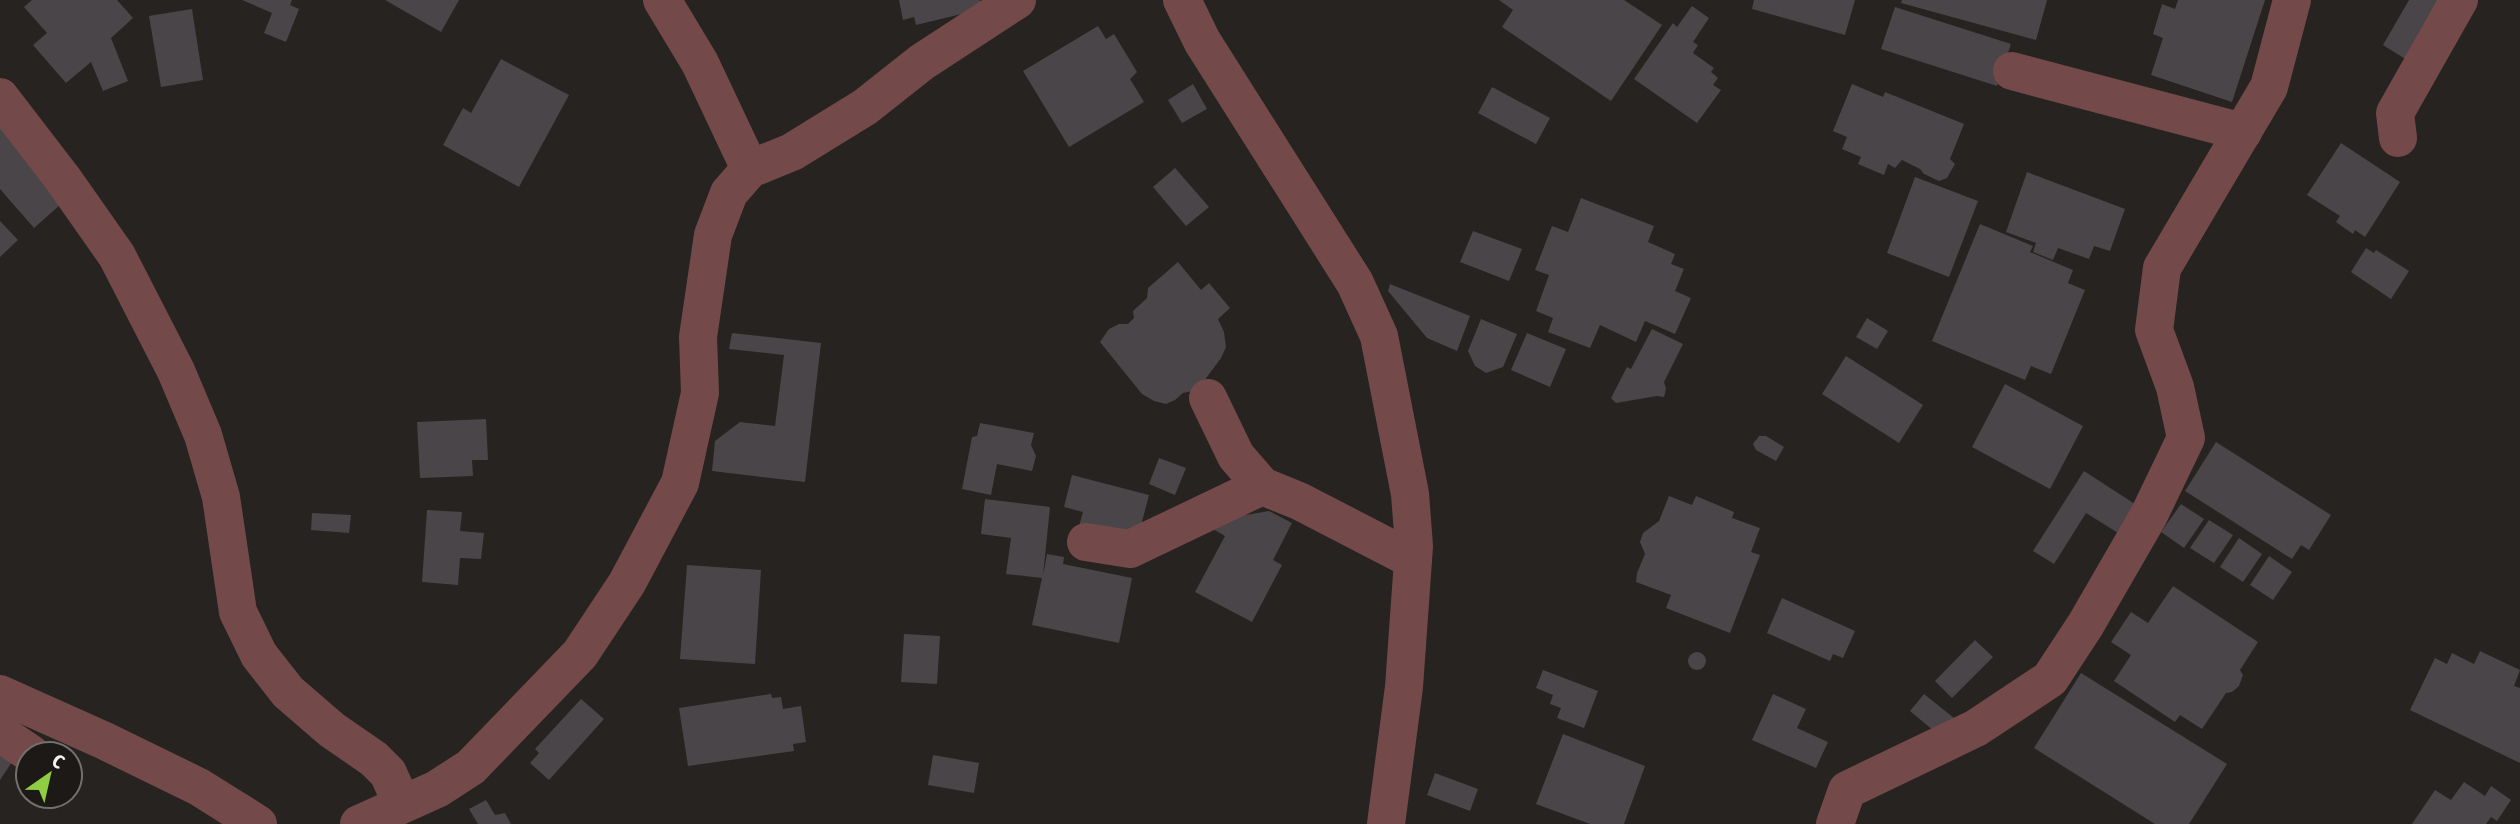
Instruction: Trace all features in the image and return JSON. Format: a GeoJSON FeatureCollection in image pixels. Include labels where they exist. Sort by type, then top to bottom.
{"type":"FeatureCollection","features":[{"type":"Feature","properties":{"kind":"street"},"geometry":{"type":"LineString","coordinates":[[662,0],[700,63],[750,169]]}},
{"type":"Feature","properties":{"kind":"street"},"geometry":{"type":"LineString","coordinates":[[359,824],[437,789],[471,767],[580,654],[627,583],[680,483],[700,393],[698,337],[713,235],[730,193],[750,169],[792,152],[865,107],[922,62],[1017,0]]}},
{"type":"Feature","properties":{"kind":"street"},"geometry":{"type":"LineString","coordinates":[[1182,0],[1202,41],[1355,283],[1379,336],[1410,494],[1413,560],[1404,687],[1386,824]]}},
{"type":"Feature","properties":{"kind":"street"},"geometry":{"type":"LineString","coordinates":[[1835,824],[1847,790],[1976,728],[2050,679],[2086,624],[2149,515],[2186,438],[2175,387],[2154,330],[2162,268],[2269,87],[2292,0]]}},
{"type":"Feature","properties":{"kind":"street"},"geometry":{"type":"LineString","coordinates":[[2398,138],[2395,113],[2459,0]]}},
{"type":"Feature","properties":{"kind":"street"},"geometry":{"type":"LineString","coordinates":[[2012,71],[2243,132]]}},
{"type":"Feature","properties":{"kind":"street"},"geometry":{"type":"LineString","coordinates":[[0,97],[63,179],[117,256],[176,371],[202,435],[221,497],[238,612],[259,655],[288,692],[388,773],[402,803]]}},
{"type":"Feature","properties":{"kind":"street"},"geometry":{"type":"LineString","coordinates":[[1208,398],[1236,456],[1262,486],[1299,501],[1413,560]]}},
{"type":"Feature","properties":{"kind":"street"},"geometry":{"type":"LineString","coordinates":[[1086,542],[1130,550],[1262,486]]}},
{"type":"Feature","properties":{"kind":"street"},"geometry":{"type":"LineString","coordinates":[[0,694],[199,787],[258,824]]}},
{"type":"Feature","properties":{"kind":"building"},"geometry":{"type":"Polygon","coordinates":[[[32,0],[117,0],[133,18],[111,38],[128,81],[103,91],[91,62],[66,83],[33,45],[47,33],[24,7],[32,0]]]}},
{"type":"Feature","properties":{"kind":"building"},"geometry":{"type":"Polygon","coordinates":[[[242,0],[292,0],[290,5],[299,9],[286,42],[264,33],[272,13],[242,0]]]}},
{"type":"Feature","properties":{"kind":"building"},"geometry":{"type":"Polygon","coordinates":[[[385,0],[459,0],[441,32],[385,0]]]}},
{"type":"Feature","properties":{"kind":"building"},"geometry":{"type":"Polygon","coordinates":[[[899,0],[980,0],[982,9],[916,25],[914,17],[903,20],[899,0]]]}},
{"type":"Feature","properties":{"kind":"building"},"geometry":{"type":"Polygon","coordinates":[[[1499,0],[1624,0],[1662,25],[1611,101],[1502,27],[1513,10],[1499,0]]]}},
{"type":"Feature","properties":{"kind":"building"},"geometry":{"type":"Polygon","coordinates":[[[1754,0],[1855,0],[1845,35],[1752,9],[1754,0]]]}},
{"type":"Feature","properties":{"kind":"building"},"geometry":{"type":"Polygon","coordinates":[[[1902,0],[2047,0],[2036,40],[1901,3],[1902,0]]]}},
{"type":"Feature","properties":{"kind":"building"},"geometry":{"type":"Polygon","coordinates":[[[2178,0],[2265,0],[2232,102],[2151,75],[2163,38],[2153,34],[2162,4],[2175,9],[2178,0]]]}},
{"type":"Feature","properties":{"kind":"building"},"geometry":{"type":"Polygon","coordinates":[[[2409,0],[2446,0],[2410,62],[2383,45],[2409,0]]]}},
{"type":"Feature","properties":{"kind":"building"},"geometry":{"type":"Polygon","coordinates":[[[1692,6],[1709,18],[1693,42],[1698,45],[1693,53],[1714,68],[1711,72],[1718,78],[1713,85],[1721,90],[1697,123],[1634,79],[1673,23],[1677,27],[1692,6]]]}},
{"type":"Feature","properties":{"kind":"building"},"geometry":{"type":"Polygon","coordinates":[[[1895,7],[2011,44],[1997,86],[1881,49],[1895,7]]]}},
{"type":"Feature","properties":{"kind":"building"},"geometry":{"type":"Polygon","coordinates":[[[192,9],[203,80],[161,87],[149,16],[192,9]]]}},
{"type":"Feature","properties":{"kind":"building"},"geometry":{"type":"Polygon","coordinates":[[[1098,26],[1106,39],[1114,34],[1137,72],[1130,79],[1144,102],[1069,147],[1023,71],[1098,26]]]}},
{"type":"Feature","properties":{"kind":"building"},"geometry":{"type":"Polygon","coordinates":[[[501,59],[569,95],[519,187],[443,145],[463,108],[471,113],[501,59]]]}},
{"type":"Feature","properties":{"kind":"building"},"geometry":{"type":"Polygon","coordinates":[[[1193,84],[1207,109],[1182,123],[1168,100],[1193,84]]]}},
{"type":"Feature","properties":{"kind":"building"},"geometry":{"type":"Polygon","coordinates":[[[1852,84],[1883,97],[1885,92],[1964,124],[1950,159],[1955,164],[1947,178],[1939,181],[1902,160],[1895,168],[1888,164],[1884,175],[1858,164],[1861,157],[1842,149],[1847,137],[1833,131],[1852,84]]]}},
{"type":"Feature","properties":{"kind":"building"},"geometry":{"type":"Polygon","coordinates":[[[1492,87],[1550,118],[1536,144],[1478,113],[1492,87]]]}},
{"type":"Feature","properties":{"kind":"building"},"geometry":{"type":"Polygon","coordinates":[[[0,118],[69,197],[34,228],[0,189],[0,118]]]}},
{"type":"Feature","properties":{"kind":"building"},"geometry":{"type":"Polygon","coordinates":[[[2341,143],[2400,182],[2365,237],[2355,230],[2353,234],[2336,222],[2340,216],[2307,195],[2341,143]]]}},
{"type":"Feature","properties":{"kind":"building"},"geometry":{"type":"Polygon","coordinates":[[[1175,168],[1209,207],[1186,226],[1153,187],[1175,168]]]}},
{"type":"Feature","properties":{"kind":"building"},"geometry":{"type":"Polygon","coordinates":[[[2027,172],[2125,209],[2110,251],[2094,246],[2089,259],[2058,248],[2053,260],[2033,252],[2036,243],[2006,232],[2027,172]]]}},
{"type":"Feature","properties":{"kind":"building"},"geometry":{"type":"Polygon","coordinates":[[[1915,177],[1978,201],[1949,277],[1887,253],[1915,177]]]}},
{"type":"Feature","properties":{"kind":"building"},"geometry":{"type":"Polygon","coordinates":[[[1581,198],[1654,226],[1648,242],[1675,254],[1671,264],[1684,269],[1675,291],[1691,298],[1675,334],[1645,321],[1636,342],[1600,325],[1590,348],[1548,332],[1553,318],[1536,311],[1549,275],[1535,270],[1552,226],[1568,232],[1581,198]]]}},
{"type":"Feature","properties":{"kind":"building"},"geometry":{"type":"Polygon","coordinates":[[[0,221],[18,240],[0,257],[0,221]]]}},
{"type":"Feature","properties":{"kind":"building"},"geometry":{"type":"Polygon","coordinates":[[[1980,224],[2033,246],[2030,252],[2073,270],[2068,283],[2085,290],[2051,374],[2031,366],[2025,380],[1932,341],[1980,224]]]}},
{"type":"Feature","properties":{"kind":"building"},"geometry":{"type":"Polygon","coordinates":[[[1473,231],[1522,249],[1509,281],[1460,262],[1473,231]]]}},
{"type":"Feature","properties":{"kind":"building"},"geometry":{"type":"Polygon","coordinates":[[[2366,248],[2374,253],[2376,250],[2409,271],[2391,299],[2351,272],[2366,248]]]}},
{"type":"Feature","properties":{"kind":"building"},"geometry":{"type":"Polygon","coordinates":[[[1178,262],[1201,290],[1209,283],[1230,308],[1218,319],[1224,332],[1226,347],[1221,358],[1201,385],[1166,404],[1142,394],[1100,342],[1109,329],[1119,324],[1128,324],[1134,318],[1133,311],[1147,298],[1148,288],[1178,262]]]}},
{"type":"Feature","properties":{"kind":"building"},"geometry":{"type":"Polygon","coordinates":[[[1390,284],[1470,316],[1457,351],[1427,338],[1388,291],[1390,284]]]}},
{"type":"Feature","properties":{"kind":"building"},"geometry":{"type":"Polygon","coordinates":[[[1867,318],[1888,331],[1877,349],[1856,337],[1867,318]]]}},
{"type":"Feature","properties":{"kind":"building"},"geometry":{"type":"Polygon","coordinates":[[[1481,319],[1517,334],[1503,367],[1486,373],[1475,366],[1468,351],[1481,319]]]}},
{"type":"Feature","properties":{"kind":"building"},"geometry":{"type":"Polygon","coordinates":[[[1652,329],[1683,344],[1664,382],[1664,397],[1616,403],[1611,398],[1627,367],[1631,369],[1652,329]]]}},
{"type":"Feature","properties":{"kind":"building"},"geometry":{"type":"Polygon","coordinates":[[[732,333],[821,343],[805,482],[712,471],[715,441],[740,422],[775,426],[784,355],[729,349],[732,333]]]}},
{"type":"Feature","properties":{"kind":"building"},"geometry":{"type":"Polygon","coordinates":[[[1527,333],[1566,349],[1550,387],[1511,370],[1527,333]]]}},
{"type":"Feature","properties":{"kind":"building"},"geometry":{"type":"Polygon","coordinates":[[[1846,356],[1923,405],[1899,443],[1822,394],[1846,356]]]}},
{"type":"Feature","properties":{"kind":"building"},"geometry":{"type":"Polygon","coordinates":[[[2005,384],[2083,426],[2050,489],[1972,447],[2005,384]]]}},
{"type":"Feature","properties":{"kind":"building"},"geometry":{"type":"Polygon","coordinates":[[[486,419],[488,460],[472,460],[473,476],[420,478],[417,422],[486,419]]]}},
{"type":"Feature","properties":{"kind":"building"},"geometry":{"type":"Polygon","coordinates":[[[980,423],[1034,433],[1031,445],[1036,456],[1032,471],[997,464],[991,495],[962,489],[972,437],[977,436],[980,423]]]}},
{"type":"Feature","properties":{"kind":"building"},"geometry":{"type":"Polygon","coordinates":[[[1759,436],[1766,436],[1784,447],[1776,461],[1756,450],[1753,444],[1759,436]]]}},
{"type":"Feature","properties":{"kind":"building"},"geometry":{"type":"Polygon","coordinates":[[[2216,442],[2331,515],[2309,550],[2301,545],[2292,559],[2185,491],[2216,442]]]}},
{"type":"Feature","properties":{"kind":"building"},"geometry":{"type":"Polygon","coordinates":[[[1159,458],[1186,468],[1175,495],[1149,484],[1159,458]]]}},
{"type":"Feature","properties":{"kind":"building"},"geometry":{"type":"Polygon","coordinates":[[[2084,471],[2141,508],[2123,536],[2086,513],[2054,564],[2033,551],[2084,471]]]}},
{"type":"Feature","properties":{"kind":"building"},"geometry":{"type":"Polygon","coordinates":[[[1072,475],[1149,495],[1137,541],[1079,526],[1083,512],[1064,507],[1072,475]]]}},
{"type":"Feature","properties":{"kind":"building"},"geometry":{"type":"Polygon","coordinates":[[[1669,496],[1692,505],[1696,496],[1734,512],[1732,518],[1760,528],[1751,552],[1760,555],[1730,633],[1666,608],[1671,595],[1636,582],[1645,554],[1640,542],[1643,533],[1659,521],[1669,496]]]}},
{"type":"Feature","properties":{"kind":"building"},"geometry":{"type":"Polygon","coordinates":[[[985,499],[1050,507],[1043,576],[1047,554],[1064,557],[1063,564],[1132,578],[1119,643],[1032,625],[1042,578],[1006,574],[1011,538],[981,534],[985,499]]]}},
{"type":"Feature","properties":{"kind":"building"},"geometry":{"type":"Polygon","coordinates":[[[2181,504],[2204,519],[2184,548],[2161,532],[2181,504]]]}},
{"type":"Feature","properties":{"kind":"building"},"geometry":{"type":"Polygon","coordinates":[[[427,510],[462,512],[460,531],[484,533],[481,559],[460,558],[458,585],[422,582],[427,510]]]}},
{"type":"Feature","properties":{"kind":"building"},"geometry":{"type":"Polygon","coordinates":[[[1269,511],[1292,523],[1273,560],[1282,565],[1252,622],[1195,592],[1225,536],[1213,529],[1228,518],[1269,511]]]}},
{"type":"Feature","properties":{"kind":"building"},"geometry":{"type":"Polygon","coordinates":[[[312,513],[351,515],[349,533],[311,530],[312,513]]]}},
{"type":"Feature","properties":{"kind":"building"},"geometry":{"type":"Polygon","coordinates":[[[2209,520],[2233,535],[2214,563],[2190,548],[2209,520]]]}},
{"type":"Feature","properties":{"kind":"building"},"geometry":{"type":"Polygon","coordinates":[[[2239,538],[2262,554],[2243,582],[2220,567],[2239,538]]]}},
{"type":"Feature","properties":{"kind":"building"},"geometry":{"type":"Polygon","coordinates":[[[2269,556],[2292,572],[2273,600],[2250,585],[2269,556]]]}},
{"type":"Feature","properties":{"kind":"building"},"geometry":{"type":"Polygon","coordinates":[[[687,565],[761,570],[755,664],[680,659],[687,565]]]}},
{"type":"Feature","properties":{"kind":"building"},"geometry":{"type":"Polygon","coordinates":[[[2173,586],[2258,642],[2240,670],[2243,675],[2239,686],[2226,693],[2202,729],[2180,715],[2175,722],[2114,681],[2131,655],[2111,642],[2131,612],[2148,623],[2173,586]]]}},
{"type":"Feature","properties":{"kind":"building"},"geometry":{"type":"Polygon","coordinates":[[[1782,598],[1855,631],[1843,658],[1833,654],[1830,661],[1767,633],[1782,598]]]}},
{"type":"Feature","properties":{"kind":"building"},"geometry":{"type":"Polygon","coordinates":[[[904,634],[940,636],[937,684],[901,682],[904,634]]]}},
{"type":"Feature","properties":{"kind":"building"},"geometry":{"type":"Polygon","coordinates":[[[1975,640],[1993,657],[1952,698],[1935,681],[1975,640]]]}},
{"type":"Feature","properties":{"kind":"building"},"geometry":{"type":"Polygon","coordinates":[[[2480,651],[2520,670],[2514,686],[2520,688],[2520,763],[2410,710],[2435,658],[2447,664],[2452,653],[2474,664],[2480,651]]]}},
{"type":"Feature","properties":{"kind":"building"},"geometry":{"type":"Polygon","coordinates":[[[1697,652],[1703,655],[1706,661],[1703,667],[1697,670],[1691,667],[1688,661],[1691,655],[1697,652]]]}},
{"type":"Feature","properties":{"kind":"building"},"geometry":{"type":"Polygon","coordinates":[[[1543,670],[1598,691],[1584,728],[1557,718],[1561,708],[1550,704],[1553,695],[1536,688],[1543,670]]]}},
{"type":"Feature","properties":{"kind":"building"},"geometry":{"type":"Polygon","coordinates":[[[2081,673],[2227,764],[2189,824],[2155,824],[2034,748],[2081,673]]]}},
{"type":"Feature","properties":{"kind":"building"},"geometry":{"type":"Polygon","coordinates":[[[771,694],[772,698],[781,697],[783,709],[801,706],[806,742],[793,744],[794,751],[688,766],[679,708],[771,694]]]}},
{"type":"Feature","properties":{"kind":"building"},"geometry":{"type":"Polygon","coordinates":[[[1773,694],[1806,709],[1797,728],[1828,742],[1816,768],[1752,740],[1773,694]]]}},
{"type":"Feature","properties":{"kind":"building"},"geometry":{"type":"Polygon","coordinates":[[[1924,694],[1954,718],[1940,736],[1910,711],[1924,694]]]}},
{"type":"Feature","properties":{"kind":"building"},"geometry":{"type":"Polygon","coordinates":[[[581,699],[604,719],[549,780],[530,763],[539,753],[535,749],[581,699]]]}},
{"type":"Feature","properties":{"kind":"building"},"geometry":{"type":"Polygon","coordinates":[[[1563,734],[1645,766],[1624,824],[1590,824],[1536,804],[1563,734]]]}},
{"type":"Feature","properties":{"kind":"building"},"geometry":{"type":"Polygon","coordinates":[[[0,741],[14,750],[14,759],[0,780],[0,741]]]}},
{"type":"Feature","properties":{"kind":"building"},"geometry":{"type":"Polygon","coordinates":[[[933,755],[979,763],[974,793],[928,785],[933,755]]]}},
{"type":"Feature","properties":{"kind":"building"},"geometry":{"type":"Polygon","coordinates":[[[1435,773],[1478,789],[1470,811],[1427,795],[1435,773]]]}},
{"type":"Feature","properties":{"kind":"building"},"geometry":{"type":"Polygon","coordinates":[[[2464,782],[2485,796],[2491,786],[2511,800],[2497,821],[2491,817],[2486,824],[2412,824],[2435,790],[2451,800],[2464,782]]]}},
{"type":"Feature","properties":{"kind":"building"},"geometry":{"type":"Polygon","coordinates":[[[486,800],[495,815],[505,813],[511,824],[478,824],[469,809],[486,800]]]}}]}
